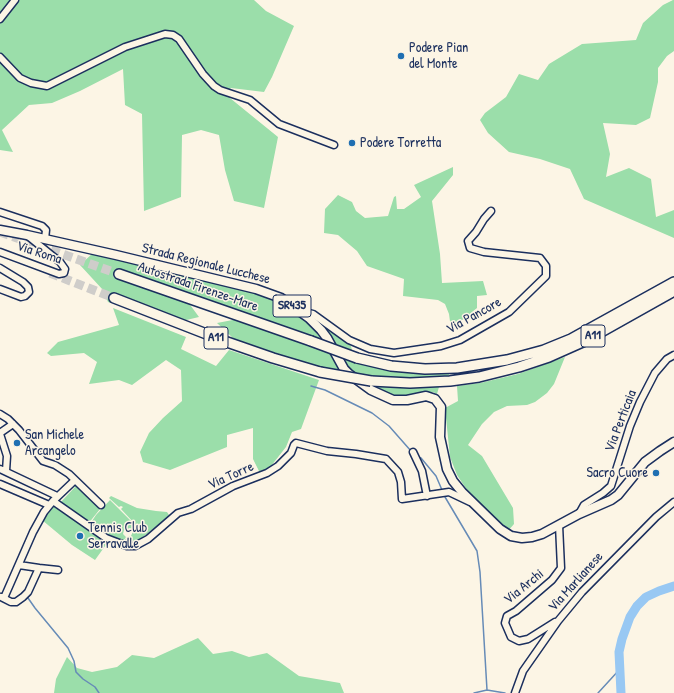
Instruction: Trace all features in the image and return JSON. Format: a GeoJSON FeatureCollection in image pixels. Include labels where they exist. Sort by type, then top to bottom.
{"type":"FeatureCollection","features":[{"type":"Feature","properties":{"kind":"highway","name":"Autostrada Firenze-Mare"},"geometry":{"type":"LineString","coordinates":[[120,274],[357,358],[391,366],[425,369],[457,368],[507,360],[544,350],[571,339],[674,282]]}},
{"type":"Feature","properties":{"kind":"highway","name":"A11"},"geometry":{"type":"LineString","coordinates":[[114,298],[227,342],[320,372],[371,381],[410,382],[450,381],[479,377],[519,367],[549,357],[585,341],[674,291]]}},
{"type":"Feature","properties":{"kind":"main road","name":"Strada Regionale Lucchese"},"geometry":{"type":"LineString","coordinates":[[0,230],[45,239],[256,289],[281,298],[300,311],[324,333],[337,358],[347,372],[371,390],[393,400],[407,400],[426,396],[435,399],[441,407],[440,437],[447,469],[453,481],[500,529],[511,536],[522,538],[542,534],[579,514],[611,500],[618,495],[645,462],[674,442]]}},
{"type":"Feature","properties":{"kind":"street"},"geometry":{"type":"LineString","coordinates":[[0,19],[15,0]]}},
{"type":"Feature","properties":{"kind":"street"},"geometry":{"type":"LineString","coordinates":[[0,57],[20,78],[31,84],[47,86],[125,47],[165,34],[173,35],[179,39],[203,74],[214,86],[220,90],[250,100],[279,124],[334,145]]}},
{"type":"Feature","properties":{"kind":"street","name":"Via Pancore"},"geometry":{"type":"LineString","coordinates":[[300,311],[313,314],[349,340],[370,349],[394,353],[441,346],[460,340],[509,312],[546,276],[546,266],[540,258],[492,253],[470,248],[468,241],[491,211]]}},
{"type":"Feature","properties":{"kind":"street"},"geometry":{"type":"LineString","coordinates":[[0,212],[42,226],[46,230],[45,239]]}},
{"type":"Feature","properties":{"kind":"street","name":"Via Roma"},"geometry":{"type":"LineString","coordinates":[[0,252],[58,274],[64,274],[65,269],[60,262],[27,235]]}},
{"type":"Feature","properties":{"kind":"street","name":"Via Roma"},"geometry":{"type":"LineString","coordinates":[[0,268],[23,282],[28,287],[29,292],[25,296],[21,297],[0,289]]}},
{"type":"Feature","properties":{"kind":"street","name":"Via Perticaia"},"geometry":{"type":"LineString","coordinates":[[579,514],[584,505],[604,493],[611,486],[630,426],[643,395],[655,373],[667,359],[674,355]]}},
{"type":"Feature","properties":{"kind":"street"},"geometry":{"type":"LineString","coordinates":[[0,414],[13,424],[44,462],[58,466],[101,504]]}},
{"type":"Feature","properties":{"kind":"street"},"geometry":{"type":"LineString","coordinates":[[13,424],[0,434],[8,456],[3,470],[53,501]]}},
{"type":"Feature","properties":{"kind":"street","name":"Via Torre"},"geometry":{"type":"LineString","coordinates":[[53,501],[106,538],[127,546],[135,546],[148,539],[178,513],[191,509],[233,486],[267,473],[278,466],[291,453],[294,444],[296,443],[327,451],[356,454],[386,460],[398,472],[401,482],[402,499],[427,496]]}},
{"type":"Feature","properties":{"kind":"street"},"geometry":{"type":"LineString","coordinates":[[413,452],[422,471],[427,496],[448,492],[475,505]]}},
{"type":"Feature","properties":{"kind":"street"},"geometry":{"type":"LineString","coordinates":[[39,568],[28,592],[24,597],[14,602],[2,597],[19,565],[33,532],[53,501],[75,480]]}},
{"type":"Feature","properties":{"kind":"street"},"geometry":{"type":"LineString","coordinates":[[0,484],[53,501]]}},
{"type":"Feature","properties":{"kind":"street","name":"Via Marlianese"},"geometry":{"type":"LineString","coordinates":[[514,693],[523,672],[558,621],[582,592],[656,517],[674,502]]}},
{"type":"Feature","properties":{"kind":"street","name":"Via Archi"},"geometry":{"type":"LineString","coordinates":[[558,621],[523,641],[515,640],[511,637],[505,623],[507,616],[516,611],[552,580],[561,568],[559,525]]}},
{"type":"Feature","properties":{"kind":"street"},"geometry":{"type":"LineString","coordinates":[[19,565],[58,570]]}},
{"type":"Feature","properties":{"kind":"green space"},"geometry":{"type":"Polygon","coordinates":[[[0,0],[254,0],[266,11],[294,26],[264,92],[231,88],[225,94],[278,137],[264,208],[234,201],[225,170],[219,135],[201,130],[182,135],[181,197],[144,211],[142,114],[125,105],[123,69],[80,91],[52,103],[29,105],[2,130],[13,152],[0,150],[0,0]]]}},
{"type":"Feature","properties":{"kind":"green space"},"geometry":{"type":"Polygon","coordinates":[[[673,0],[674,51],[667,56],[658,68],[658,82],[650,118],[636,125],[603,123],[610,154],[606,177],[629,168],[651,179],[656,217],[674,210],[674,238],[584,199],[570,169],[540,159],[509,152],[488,133],[480,120],[485,113],[506,97],[519,74],[538,80],[549,64],[582,44],[636,40],[643,23],[663,5],[673,0]]]}},
{"type":"Feature","properties":{"kind":"green space"},"geometry":{"type":"Polygon","coordinates":[[[453,167],[453,175],[432,201],[440,254],[442,283],[483,281],[487,295],[477,296],[477,308],[451,329],[449,314],[445,304],[438,300],[403,296],[404,279],[367,266],[357,251],[338,235],[324,233],[325,209],[338,195],[352,202],[356,211],[365,218],[388,216],[394,197],[396,196],[397,209],[404,209],[421,197],[414,185],[453,167]]]}},
{"type":"Feature","properties":{"kind":"green space"},"geometry":{"type":"Polygon","coordinates":[[[93,253],[159,269],[159,271],[167,274],[172,272],[246,290],[272,298],[303,318],[322,339],[344,373],[295,361],[236,341],[217,323],[238,319],[188,302],[199,317],[182,321],[114,295],[111,303],[108,302],[103,290],[80,265],[93,253]]]}},
{"type":"Feature","properties":{"kind":"green space"},"geometry":{"type":"Polygon","coordinates":[[[113,308],[186,337],[181,349],[216,366],[229,350],[319,380],[301,429],[292,432],[286,447],[271,466],[260,473],[253,459],[253,428],[227,435],[227,447],[170,470],[143,462],[140,452],[149,433],[182,401],[181,370],[166,360],[132,385],[119,380],[89,384],[97,362],[84,353],[51,356],[47,353],[58,342],[119,325],[113,308]]]}},
{"type":"Feature","properties":{"kind":"green space"},"geometry":{"type":"Polygon","coordinates":[[[322,323],[351,346],[354,360],[449,372],[449,378],[426,379],[362,377],[377,386],[403,388],[439,387],[437,394],[433,392],[403,398],[396,397],[375,388],[350,370],[345,364],[322,323]]]}},
{"type":"Feature","properties":{"kind":"green space"},"geometry":{"type":"Polygon","coordinates":[[[565,357],[554,384],[547,393],[535,402],[527,405],[507,406],[494,412],[482,424],[468,445],[482,456],[513,508],[514,524],[508,531],[481,505],[465,487],[457,475],[450,457],[445,408],[458,401],[457,386],[480,383],[518,374],[565,357]]]}},
{"type":"Feature","properties":{"kind":"green space"},"geometry":{"type":"Polygon","coordinates":[[[75,483],[99,506],[98,507],[100,509],[88,524],[60,503],[75,487],[73,484],[75,483]]]}},
{"type":"Feature","properties":{"kind":"green space"},"geometry":{"type":"Polygon","coordinates":[[[111,496],[137,508],[167,512],[169,515],[139,540],[124,541],[127,537],[131,536],[135,524],[121,509],[123,507],[119,507],[109,498],[111,496]]]}},
{"type":"Feature","properties":{"kind":"green space"},"geometry":{"type":"Polygon","coordinates":[[[110,500],[134,525],[132,530],[130,528],[124,530],[123,534],[126,537],[124,540],[114,539],[101,531],[102,528],[99,526],[97,528],[90,524],[110,500]]]}},
{"type":"Feature","properties":{"kind":"green space","name":"Tennis Club Serravalle"},"geometry":{"type":"Polygon","coordinates":[[[54,505],[108,542],[95,560],[72,545],[42,520],[54,505]]]}},
{"type":"Feature","properties":{"kind":"green space"},"geometry":{"type":"Polygon","coordinates":[[[198,638],[213,654],[232,651],[249,657],[267,653],[299,676],[340,683],[344,693],[54,693],[56,679],[67,657],[77,668],[92,672],[117,667],[132,655],[154,658],[198,638]]]}},
{"type":"Feature","properties":{"kind":"waterway"},"geometry":{"type":"LineString","coordinates":[[311,386],[325,390],[372,413],[389,426],[411,451]]}},
{"type":"Feature","properties":{"kind":"waterway"},"geometry":{"type":"LineString","coordinates":[[418,457],[421,458],[436,476],[442,490]]}},
{"type":"Feature","properties":{"kind":"waterway"},"geometry":{"type":"LineString","coordinates":[[445,497],[477,551],[480,572],[487,690]]}},
{"type":"Feature","properties":{"kind":"waterway"},"geometry":{"type":"LineString","coordinates":[[621,693],[619,652],[630,617],[637,606],[646,597],[674,586]]}},
{"type":"Feature","properties":{"kind":"waterway"},"geometry":{"type":"LineString","coordinates":[[28,598],[68,648],[74,661],[76,672],[95,687],[99,693]]}},
{"type":"Feature","properties":{"kind":"waterway"},"geometry":{"type":"LineString","coordinates":[[598,693],[620,669]]}},
{"type":"Feature","properties":{"kind":"waterway"},"geometry":{"type":"LineString","coordinates":[[474,693],[487,690],[505,693]]}},
{"type":"Feature","properties":{"kind":"tunnel"},"geometry":{"type":"LineString","coordinates":[[0,232],[119,274]]}},
{"type":"Feature","properties":{"kind":"tunnel"},"geometry":{"type":"LineString","coordinates":[[50,273],[114,298]]}},
{"type":"Feature","properties":{"kind":"place","name":"Podere Pian del Monte"},"geometry":{"type":"Point","coordinates":[401,56]}},
{"type":"Feature","properties":{"kind":"place","name":"Podere Torretta"},"geometry":{"type":"Point","coordinates":[352,143]}},
{"type":"Feature","properties":{"kind":"place","name":"San Michele Arcangelo"},"geometry":{"type":"Point","coordinates":[17,443]}},
{"type":"Feature","properties":{"kind":"place","name":"Sacro Cuore"},"geometry":{"type":"Point","coordinates":[656,473]}},
{"type":"Feature","properties":{"kind":"place","name":"Tennis Club Serravalle"},"geometry":{"type":"Point","coordinates":[80,536]}}]}
